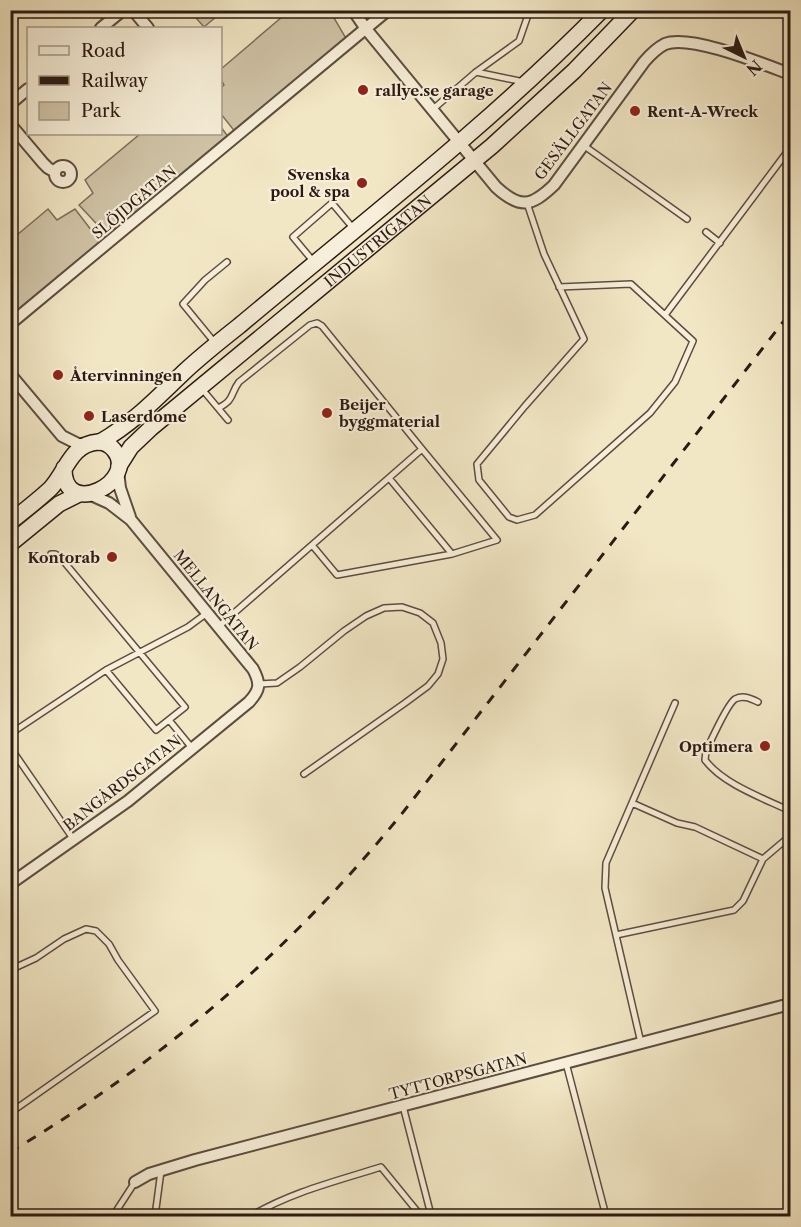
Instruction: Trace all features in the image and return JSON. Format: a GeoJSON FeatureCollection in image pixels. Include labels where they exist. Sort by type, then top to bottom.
{"type":"FeatureCollection","features":[{"type":"Feature","properties":{"kind":"main road","name":"INDUSTRIGATAN"},"geometry":{"type":"LineString","coordinates":[[95,443],[114,435],[132,421],[216,344],[459,143],[529,82],[602,10]]}},
{"type":"Feature","properties":{"kind":"main road","name":"INDUSTRIGATAN"},"geometry":{"type":"LineString","coordinates":[[118,468],[126,453],[137,441],[501,138],[574,71],[633,10]]}},
{"type":"Feature","properties":{"kind":"main road"},"geometry":{"type":"LineString","coordinates":[[10,544],[59,504],[96,492],[106,486],[115,476],[118,468],[116,451],[107,444],[95,443],[82,447],[65,466],[50,489],[11,521]]}},
{"type":"Feature","properties":{"kind":"main road"},"geometry":{"type":"LineString","coordinates":[[65,466],[66,483],[72,490],[84,494]]}},
{"type":"Feature","properties":{"kind":"street"},"geometry":{"type":"LineString","coordinates":[[102,27],[123,10]]}},
{"type":"Feature","properties":{"kind":"street"},"geometry":{"type":"LineString","coordinates":[[133,10],[147,27]]}},
{"type":"Feature","properties":{"kind":"street"},"geometry":{"type":"LineString","coordinates":[[353,10],[473,161],[501,192],[517,202],[527,203]]}},
{"type":"Feature","properties":{"kind":"street","name":"SLÖJDGATAN"},"geometry":{"type":"LineString","coordinates":[[10,324],[388,10]]}},
{"type":"Feature","properties":{"kind":"street","name":"GESÄLLGATAN"},"geometry":{"type":"LineString","coordinates":[[527,203],[541,196],[554,185],[644,62],[664,45],[685,42],[702,45],[790,74]]}},
{"type":"Feature","properties":{"kind":"street"},"geometry":{"type":"LineString","coordinates":[[10,104],[27,90]]}},
{"type":"Feature","properties":{"kind":"street"},"geometry":{"type":"LineString","coordinates":[[10,124],[48,168],[55,172]]}},
{"type":"Feature","properties":{"kind":"street"},"geometry":{"type":"LineString","coordinates":[[10,374],[62,436],[78,444],[95,443]]}},
{"type":"Feature","properties":{"kind":"street"},"geometry":{"type":"LineString","coordinates":[[62,436],[65,466]]}},
{"type":"Feature","properties":{"kind":"street","name":"MELLANGATAN"},"geometry":{"type":"LineString","coordinates":[[118,468],[120,489],[131,520]]}},
{"type":"Feature","properties":{"kind":"street","name":"MELLANGATAN"},"geometry":{"type":"LineString","coordinates":[[84,494],[109,502],[131,520],[253,669],[259,684]]}},
{"type":"Feature","properties":{"kind":"street","name":"BANGÅRDSGATAN"},"geometry":{"type":"LineString","coordinates":[[10,884],[128,801],[249,702],[256,694],[259,684]]}},
{"type":"Feature","properties":{"kind":"street","name":"TYTTORPSGATAN"},"geometry":{"type":"LineString","coordinates":[[135,1182],[161,1170],[790,1004]]}},
{"type":"Feature","properties":{"kind":"lane"},"geometry":{"type":"LineString","coordinates":[[432,110],[476,72],[519,42],[527,18],[521,10]]}},
{"type":"Feature","properties":{"kind":"lane"},"geometry":{"type":"LineString","coordinates":[[476,72],[529,82]]}},
{"type":"Feature","properties":{"kind":"lane"},"geometry":{"type":"LineString","coordinates":[[665,315],[787,152],[790,136]]}},
{"type":"Feature","properties":{"kind":"lane"},"geometry":{"type":"LineString","coordinates":[[583,145],[687,219]]}},
{"type":"Feature","properties":{"kind":"lane"},"geometry":{"type":"LineString","coordinates":[[315,263],[293,237],[332,203],[354,229]]}},
{"type":"Feature","properties":{"kind":"lane"},"geometry":{"type":"LineString","coordinates":[[527,203],[544,254],[559,287],[584,339],[477,464],[479,480],[509,517],[518,520],[535,515],[650,413],[675,382],[693,341],[631,284],[559,287]]}},
{"type":"Feature","properties":{"kind":"lane"},"geometry":{"type":"LineString","coordinates":[[706,232],[720,243]]}},
{"type":"Feature","properties":{"kind":"lane"},"geometry":{"type":"LineString","coordinates":[[216,344],[183,304],[227,262]]}},
{"type":"Feature","properties":{"kind":"lane"},"geometry":{"type":"LineString","coordinates":[[218,408],[228,402],[239,382],[310,325],[317,323],[322,326],[497,540],[452,554],[337,574],[312,545]]}},
{"type":"Feature","properties":{"kind":"lane"},"geometry":{"type":"LineString","coordinates":[[200,387],[228,420]]}},
{"type":"Feature","properties":{"kind":"lane"},"geometry":{"type":"LineString","coordinates":[[218,627],[422,449]]}},
{"type":"Feature","properties":{"kind":"lane"},"geometry":{"type":"LineString","coordinates":[[388,478],[452,554]]}},
{"type":"Feature","properties":{"kind":"lane"},"geometry":{"type":"LineString","coordinates":[[51,554],[60,556],[185,707],[156,730],[106,670]]}},
{"type":"Feature","properties":{"kind":"lane"},"geometry":{"type":"LineString","coordinates":[[259,684],[277,683],[344,631],[366,616],[384,608],[402,607],[420,613],[433,623],[441,643],[443,659],[438,674],[428,686],[304,774]]}},
{"type":"Feature","properties":{"kind":"lane"},"geometry":{"type":"LineString","coordinates":[[10,734],[106,670],[188,627],[207,613]]}},
{"type":"Feature","properties":{"kind":"lane"},"geometry":{"type":"LineString","coordinates":[[758,702],[748,697],[740,697],[730,703],[706,751],[705,759],[711,768],[724,779],[790,811]]}},
{"type":"Feature","properties":{"kind":"lane"},"geometry":{"type":"LineString","coordinates":[[641,1043],[605,888],[606,863],[675,703]]}},
{"type":"Feature","properties":{"kind":"lane"},"geometry":{"type":"LineString","coordinates":[[169,720],[192,748]]}},
{"type":"Feature","properties":{"kind":"lane"},"geometry":{"type":"LineString","coordinates":[[10,747],[74,840]]}},
{"type":"Feature","properties":{"kind":"lane"},"geometry":{"type":"LineString","coordinates":[[632,803],[678,823],[695,827],[763,859]]}},
{"type":"Feature","properties":{"kind":"lane"},"geometry":{"type":"LineString","coordinates":[[616,935],[734,910],[743,901],[763,859],[790,836]]}},
{"type":"Feature","properties":{"kind":"lane"},"geometry":{"type":"LineString","coordinates":[[10,970],[36,958],[64,939],[86,928],[96,931],[109,944],[155,1011],[10,1113]]}},
{"type":"Feature","properties":{"kind":"lane"},"geometry":{"type":"LineString","coordinates":[[566,1063],[606,1216]]}},
{"type":"Feature","properties":{"kind":"lane"},"geometry":{"type":"LineString","coordinates":[[251,1216],[296,1194],[381,1167],[421,1216],[431,1215],[403,1106]]}},
{"type":"Feature","properties":{"kind":"lane"},"geometry":{"type":"LineString","coordinates":[[155,1216],[161,1170]]}},
{"type":"Feature","properties":{"kind":"lane"},"geometry":{"type":"LineString","coordinates":[[113,1216],[135,1182]]}},
{"type":"Feature","properties":{"kind":"green space"},"geometry":{"type":"Polygon","coordinates":[[[190,11],[223,11],[204,27],[190,11]]]}},
{"type":"Feature","properties":{"kind":"green space"},"geometry":{"type":"Polygon","coordinates":[[[289,11],[330,11],[347,40],[236,133],[222,115],[222,87],[224,85],[222,68],[289,11]]]}},
{"type":"Feature","properties":{"kind":"green space"},"geometry":{"type":"Polygon","coordinates":[[[222,128],[229,138],[108,236],[79,205],[93,193],[85,180],[139,135],[222,135],[222,128]]]}},
{"type":"Feature","properties":{"kind":"green space"},"geometry":{"type":"Polygon","coordinates":[[[48,209],[57,220],[75,209],[102,244],[11,320],[11,240],[48,209]]]}},
{"type":"Feature","properties":{"kind":"railway"},"geometry":{"type":"LineString","coordinates":[[10,1152],[66,1117],[172,1041],[271,955],[362,861],[404,811],[790,313]]}},
{"type":"Feature","properties":{"kind":"place","name":"rallye.se garage"},"geometry":{"type":"Point","coordinates":[363,90]}},
{"type":"Feature","properties":{"kind":"place","name":"Rent-A-Wreck"},"geometry":{"type":"Point","coordinates":[635,111]}},
{"type":"Feature","properties":{"kind":"place","name":"Svenska pool & spa"},"geometry":{"type":"Point","coordinates":[362,183]}},
{"type":"Feature","properties":{"kind":"place","name":"Återvinningen"},"geometry":{"type":"Point","coordinates":[58,375]}},
{"type":"Feature","properties":{"kind":"place","name":"Beijer byggmaterial"},"geometry":{"type":"Point","coordinates":[327,413]}},
{"type":"Feature","properties":{"kind":"place","name":"Laserdome"},"geometry":{"type":"Point","coordinates":[89,416]}},
{"type":"Feature","properties":{"kind":"place","name":"Kontorab"},"geometry":{"type":"Point","coordinates":[112,557]}},
{"type":"Feature","properties":{"kind":"place","name":"Optimera"},"geometry":{"type":"Point","coordinates":[765,746]}}]}
